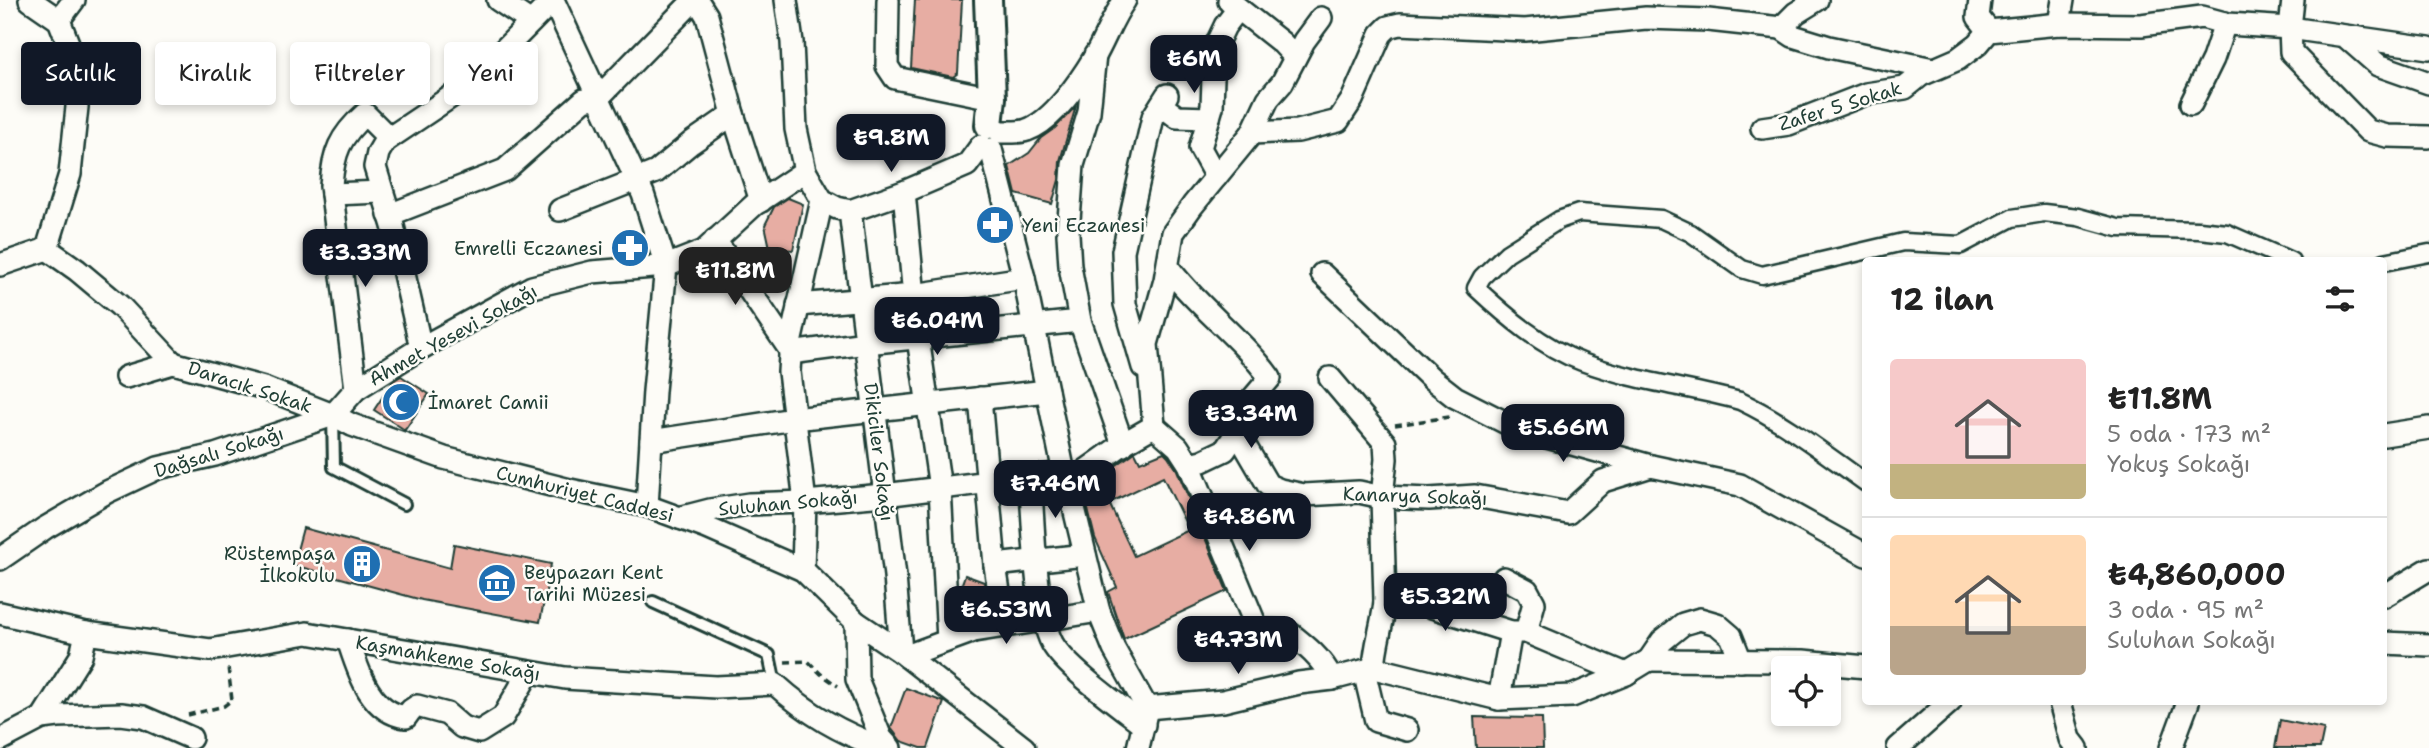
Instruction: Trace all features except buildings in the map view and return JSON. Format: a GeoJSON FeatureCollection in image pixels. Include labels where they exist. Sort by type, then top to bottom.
{"type":"FeatureCollection","features":[{"type":"Feature","properties":{"kind":"street"},"geometry":{"type":"LineString","coordinates":[[30,0],[59,20],[75,61],[77,107],[71,174],[47,249]]}},
{"type":"Feature","properties":{"kind":"street"},"geometry":{"type":"LineString","coordinates":[[59,20],[74,0]]}},
{"type":"Feature","properties":{"kind":"street"},"geometry":{"type":"LineString","coordinates":[[498,0],[531,22]]}},
{"type":"Feature","properties":{"kind":"street"},"geometry":{"type":"LineString","coordinates":[[421,348],[375,167],[378,153],[389,138],[470,84],[553,0],[643,194],[666,266],[647,506]]}},
{"type":"Feature","properties":{"kind":"street"},"geometry":{"type":"LineString","coordinates":[[389,215],[505,170],[584,100],[599,97],[695,0],[707,16],[733,114],[761,201]]}},
{"type":"Feature","properties":{"kind":"street"},"geometry":{"type":"LineString","coordinates":[[786,0],[792,41],[796,129],[805,172],[822,200],[850,211],[967,165],[990,138],[1025,131],[1040,124],[1057,108],[1096,55],[1113,16],[1125,0]]}},
{"type":"Feature","properties":{"kind":"street"},"geometry":{"type":"LineString","coordinates":[[888,0],[887,66],[895,78],[992,98]]}},
{"type":"Feature","properties":{"kind":"street"},"geometry":{"type":"LineString","coordinates":[[988,0],[992,98],[990,138],[1035,327],[1066,478],[1099,611],[1145,717],[1138,748]]}},
{"type":"Feature","properties":{"kind":"street"},"geometry":{"type":"LineString","coordinates":[[1780,28],[1796,13],[1817,0]]}},
{"type":"Feature","properties":{"kind":"street"},"geometry":{"type":"LineString","coordinates":[[1980,0],[1978,17],[1989,32],[2059,24],[2141,25],[2202,17],[2225,23],[2290,28],[2429,48]]}},
{"type":"Feature","properties":{"kind":"street"},"geometry":{"type":"LineString","coordinates":[[2059,24],[2063,0]]}},
{"type":"Feature","properties":{"kind":"street"},"geometry":{"type":"LineString","coordinates":[[2293,0],[2291,52],[2368,131],[2387,135],[2429,136]]}},
{"type":"Feature","properties":{"kind":"street"},"geometry":{"type":"LineString","coordinates":[[1216,177],[1200,148],[1212,107],[1214,50],[1232,4],[1282,43],[1295,57]]}},
{"type":"Feature","properties":{"kind":"street"},"geometry":{"type":"LineString","coordinates":[[1321,18],[1295,57],[1282,83],[1268,99],[1252,133],[1173,233],[1168,267],[1147,344],[1154,426],[1178,447],[1189,464],[1256,626],[1260,630],[1287,631],[1318,655],[1332,679]]}},
{"type":"Feature","properties":{"kind":"street"},"geometry":{"type":"LineString","coordinates":[[1252,133],[1298,131],[1338,121],[1352,100],[1381,34],[1388,27],[1401,24],[1525,30],[1646,18],[1708,20],[1780,28],[1793,36],[1829,47],[1933,69]]}},
{"type":"Feature","properties":{"kind":"street"},"geometry":{"type":"LineString","coordinates":[[2191,104],[2213,59],[2225,23]]}},
{"type":"Feature","properties":{"kind":"street","name":"Zafer 5 Sokak"},"geometry":{"type":"LineString","coordinates":[[1762,128],[1789,124],[1866,94],[1905,88],[1921,75],[1958,59],[1989,32]]}},
{"type":"Feature","properties":{"kind":"street"},"geometry":{"type":"LineString","coordinates":[[2346,37],[2378,65],[2429,83]]}},
{"type":"Feature","properties":{"kind":"street"},"geometry":{"type":"LineString","coordinates":[[1096,55],[1089,112],[1073,165],[1068,234],[1070,266],[1080,321],[1123,445]]}},
{"type":"Feature","properties":{"kind":"street"},"geometry":{"type":"LineString","coordinates":[[1151,391],[1135,346],[1125,303],[1123,251],[1153,117],[1164,100],[1177,117],[1209,118]]}},
{"type":"Feature","properties":{"kind":"street"},"geometry":{"type":"LineString","coordinates":[[356,389],[332,194],[332,166],[337,150],[349,129],[365,114],[389,138]]}},
{"type":"Feature","properties":{"kind":"street"},"geometry":{"type":"LineString","coordinates":[[560,210],[656,172],[691,143],[733,114]]}},
{"type":"Feature","properties":{"kind":"street","name":"Ahmet Yesevi Sokağı"},"geometry":{"type":"LineString","coordinates":[[333,415],[356,389],[421,348],[532,287],[592,272],[666,266],[704,251],[761,201],[805,172]]}},
{"type":"Feature","properties":{"kind":"street"},"geometry":{"type":"LineString","coordinates":[[904,191],[918,338],[940,488],[948,640]]}},
{"type":"Feature","properties":{"kind":"street"},"geometry":{"type":"LineString","coordinates":[[332,194],[382,192]]}},
{"type":"Feature","properties":{"kind":"street"},"geometry":{"type":"LineString","coordinates":[[803,570],[805,502],[789,372],[790,352],[822,200]]}},
{"type":"Feature","properties":{"kind":"street","name":"Dikiciler Sokağı"},"geometry":{"type":"LineString","coordinates":[[850,211],[903,654]]}},
{"type":"Feature","properties":{"kind":"street"},"geometry":{"type":"LineString","coordinates":[[1862,479],[1758,409],[1740,401],[1607,369],[1558,351],[1505,315],[1476,288],[1482,277],[1507,253],[1559,220],[1578,213],[1661,219],[1690,233],[1742,269],[1762,275],[1903,242],[1961,246],[2012,218],[2044,213],[2078,217],[2118,228],[2227,233],[2282,257]]}},
{"type":"Feature","properties":{"kind":"street"},"geometry":{"type":"LineString","coordinates":[[715,240],[790,352]]}},
{"type":"Feature","properties":{"kind":"street"},"geometry":{"type":"LineString","coordinates":[[0,265],[47,249]]}},
{"type":"Feature","properties":{"kind":"street"},"geometry":{"type":"LineString","coordinates":[[47,249],[120,306],[173,362]]}},
{"type":"Feature","properties":{"kind":"street"},"geometry":{"type":"LineString","coordinates":[[2387,261],[2429,253]]}},
{"type":"Feature","properties":{"kind":"street"},"geometry":{"type":"LineString","coordinates":[[1168,267],[1182,286],[1257,360],[1270,378],[1242,411],[1237,432],[1225,450],[1189,464]]}},
{"type":"Feature","properties":{"kind":"street"},"geometry":{"type":"LineString","coordinates":[[1322,274],[1432,379],[1455,397],[1518,429],[1651,466],[1740,485],[1862,553]]}},
{"type":"Feature","properties":{"kind":"street"},"geometry":{"type":"LineString","coordinates":[[798,305],[914,295],[1024,278]]}},
{"type":"Feature","properties":{"kind":"street"},"geometry":{"type":"LineString","coordinates":[[790,352],[1080,321]]}},
{"type":"Feature","properties":{"kind":"street","name":"Daracık Sokak"},"geometry":{"type":"LineString","coordinates":[[126,377],[173,362],[264,388],[333,415]]}},
{"type":"Feature","properties":{"kind":"street"},"geometry":{"type":"LineString","coordinates":[[1329,378],[1385,443],[1382,497],[1384,617],[1369,669],[1376,721],[1407,730]]}},
{"type":"Feature","properties":{"kind":"street"},"geometry":{"type":"LineString","coordinates":[[651,441],[794,419],[1047,391]]}},
{"type":"Feature","properties":{"kind":"street"},"geometry":{"type":"LineString","coordinates":[[980,398],[995,565],[1004,625]]}},
{"type":"Feature","properties":{"kind":"street","name":"Cumhuriyet Caddesi"},"geometry":{"type":"LineString","coordinates":[[333,415],[352,425],[444,458],[570,490],[647,506],[803,570],[856,622],[903,654],[1024,748]]}},
{"type":"Feature","properties":{"kind":"street","name":"Dağsalı Sokağı"},"geometry":{"type":"LineString","coordinates":[[0,559],[45,528],[107,492],[158,468],[215,455],[333,415]]}},
{"type":"Feature","properties":{"kind":"street"},"geometry":{"type":"LineString","coordinates":[[1066,478],[1154,426]]}},
{"type":"Feature","properties":{"kind":"street"},"geometry":{"type":"LineString","coordinates":[[2387,435],[2429,428]]}},
{"type":"Feature","properties":{"kind":"street","name":"Kanarya Sokağı"},"geometry":{"type":"LineString","coordinates":[[1237,432],[1268,485],[1304,495],[1359,492],[1382,497],[1429,499],[1475,496],[1569,513],[1590,490],[1603,481],[1651,466]]}},
{"type":"Feature","properties":{"kind":"street"},"geometry":{"type":"LineString","coordinates":[[1030,478],[1045,619],[1053,644],[1066,660],[1145,717],[1369,669],[1499,699],[1572,696],[1626,674],[1649,660],[1662,641],[1683,624],[1700,619],[1717,624],[1731,636],[1741,662]]}},
{"type":"Feature","properties":{"kind":"street","name":"Suluhan Sokağı"},"geometry":{"type":"LineString","coordinates":[[679,518],[749,504],[884,495],[1030,478],[1066,478]]}},
{"type":"Feature","properties":{"kind":"street"},"geometry":{"type":"LineString","coordinates":[[995,565],[1085,555]]}},
{"type":"Feature","properties":{"kind":"street"},"geometry":{"type":"LineString","coordinates":[[2387,594],[2429,569]]}},
{"type":"Feature","properties":{"kind":"street"},"geometry":{"type":"LineString","coordinates":[[1499,699],[1519,632],[1534,603],[1527,590],[1504,578]]}},
{"type":"Feature","properties":{"kind":"street"},"geometry":{"type":"LineString","coordinates":[[1385,601],[1426,605],[1519,632],[1626,674]]}},
{"type":"Feature","properties":{"kind":"street"},"geometry":{"type":"LineString","coordinates":[[903,654],[974,631],[1099,611]]}},
{"type":"Feature","properties":{"kind":"street","name":"Kaşmahkeme Sokağı"},"geometry":{"type":"LineString","coordinates":[[0,613],[86,633],[210,650],[307,633],[565,678],[716,687],[772,674]]}},
{"type":"Feature","properties":{"kind":"street"},"geometry":{"type":"LineString","coordinates":[[856,622],[857,679],[881,738],[890,748]]}},
{"type":"Feature","properties":{"kind":"street"},"geometry":{"type":"LineString","coordinates":[[42,718],[81,656],[86,633]]}},
{"type":"Feature","properties":{"kind":"street"},"geometry":{"type":"LineString","coordinates":[[348,640],[359,674],[377,703],[388,711],[406,717],[417,706],[447,714],[462,727],[479,732],[503,717],[529,672]]}},
{"type":"Feature","properties":{"kind":"street"},"geometry":{"type":"LineString","coordinates":[[2387,643],[2429,645]]}},
{"type":"Feature","properties":{"kind":"street"},"geometry":{"type":"LineString","coordinates":[[1649,660],[1803,661],[1862,667]]}},
{"type":"Feature","properties":{"kind":"street"},"geometry":{"type":"LineString","coordinates":[[772,674],[815,717],[883,748]]}},
{"type":"Feature","properties":{"kind":"street"},"geometry":{"type":"LineString","coordinates":[[1898,748],[1947,705]]}},
{"type":"Feature","properties":{"kind":"street"},"geometry":{"type":"LineString","coordinates":[[2061,705],[2070,739],[2077,748]]}},
{"type":"Feature","properties":{"kind":"street"},"geometry":{"type":"LineString","coordinates":[[2171,748],[2187,705]]}},
{"type":"Feature","properties":{"kind":"street"},"geometry":{"type":"LineString","coordinates":[[0,740],[42,718],[121,714],[143,717],[191,738]]}},
{"type":"Feature","properties":{"kind":"lane"},"geometry":{"type":"LineString","coordinates":[[333,415],[334,467],[404,505]]}},
{"type":"Feature","properties":{"kind":"lane"},"geometry":{"type":"LineString","coordinates":[[653,602],[769,655],[772,674]]}},
{"type":"Feature","properties":{"kind":"path"},"geometry":{"type":"LineString","coordinates":[[1372,425],[1418,422],[1479,409]]}},
{"type":"Feature","properties":{"kind":"path"},"geometry":{"type":"LineString","coordinates":[[171,729],[183,717],[204,709],[225,706],[232,701],[226,647]]}},
{"type":"Feature","properties":{"kind":"path"},"geometry":{"type":"LineString","coordinates":[[772,674],[808,661],[821,674],[853,696],[865,698]]}},
{"type":"Feature","properties":{"kind":"place","name":"Yeni Eczanesi"},"geometry":{"type":"Point","coordinates":[995,225]}},
{"type":"Feature","properties":{"kind":"place","name":"Emrelli Eczanesi"},"geometry":{"type":"Point","coordinates":[630,248]}},
{"type":"Feature","properties":{"kind":"place","name":"İmaret Camii"},"geometry":{"type":"Point","coordinates":[401,402]}},
{"type":"Feature","properties":{"kind":"place","name":"Rüstempaşa İlkokulu"},"geometry":{"type":"Point","coordinates":[362,564]}},
{"type":"Feature","properties":{"kind":"place","name":"Beypazarı Kent Tarihi Müzesi"},"geometry":{"type":"Point","coordinates":[497,583]}}]}
